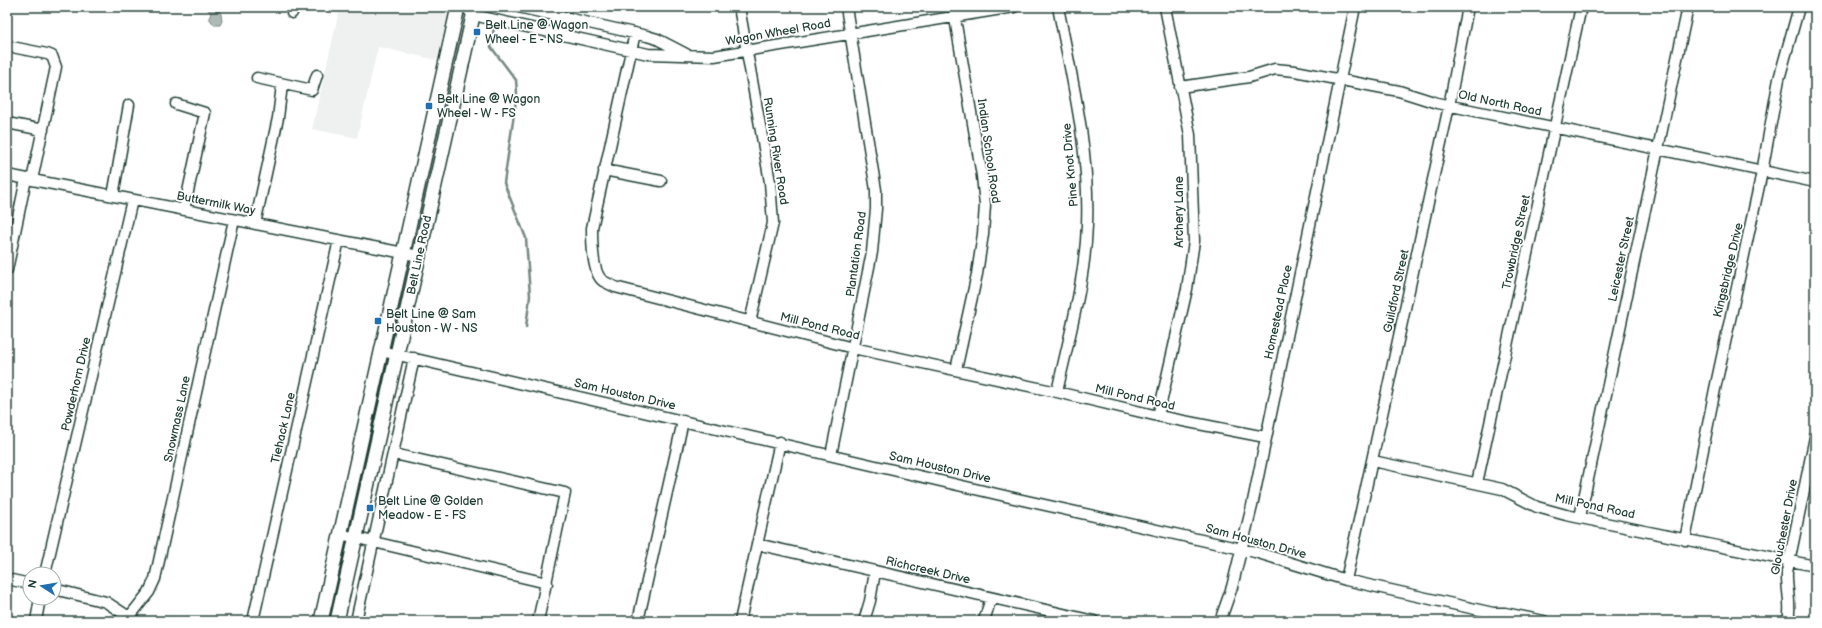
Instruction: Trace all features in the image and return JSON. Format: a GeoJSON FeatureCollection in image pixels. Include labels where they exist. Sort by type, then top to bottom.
{"type":"FeatureCollection","features":[{"type":"Feature","properties":{"kind":"main road","name":"Belt Line Road"},"geometry":{"type":"LineString","coordinates":[[321,621],[402,252],[458,7]]}},
{"type":"Feature","properties":{"kind":"main road","name":"Belt Line Road"},"geometry":{"type":"LineString","coordinates":[[337,621],[448,127],[471,9]]}},
{"type":"Feature","properties":{"kind":"main road"},"geometry":{"type":"LineString","coordinates":[[431,124],[448,127]]}},
{"type":"Feature","properties":{"kind":"street","name":"Wagon Wheel Road"},"geometry":{"type":"LineString","coordinates":[[518,7],[658,39],[688,55]]}},
{"type":"Feature","properties":{"kind":"street","name":"Running River Road"},"geometry":{"type":"LineString","coordinates":[[739,7],[770,182],[773,222],[750,322]]}},
{"type":"Feature","properties":{"kind":"street","name":"Plantation Road"},"geometry":{"type":"LineString","coordinates":[[831,455],[872,252],[876,209],[876,190],[846,7]]}},
{"type":"Feature","properties":{"kind":"street","name":"Wagon Wheel Road"},"geometry":{"type":"LineString","coordinates":[[471,9],[525,26],[648,54],[714,56],[746,52],[850,33],[954,12],[1014,7]]}},
{"type":"Feature","properties":{"kind":"street","name":"Pine Knot Drive"},"geometry":{"type":"LineString","coordinates":[[1058,7],[1081,127],[1087,196],[1085,257],[1058,392]]}},
{"type":"Feature","properties":{"kind":"street","name":"Archery Lane"},"geometry":{"type":"LineString","coordinates":[[1158,416],[1187,290],[1194,241],[1190,135],[1165,7]]}},
{"type":"Feature","properties":{"kind":"street","name":"Homestead Place"},"geometry":{"type":"LineString","coordinates":[[1220,621],[1232,587],[1242,549],[1355,7]]}},
{"type":"Feature","properties":{"kind":"street","name":"Guildford Street"},"geometry":{"type":"LineString","coordinates":[[1346,580],[1449,106],[1468,7]]}},
{"type":"Feature","properties":{"kind":"street","name":"Trowbridge Street"},"geometry":{"type":"LineString","coordinates":[[1477,483],[1554,128],[1582,7]]}},
{"type":"Feature","properties":{"kind":"street","name":"Leicester Street"},"geometry":{"type":"LineString","coordinates":[[1580,517],[1688,7]]}},
{"type":"Feature","properties":{"kind":"street","name":"Kingsbridge Drive"},"geometry":{"type":"LineString","coordinates":[[1685,540],[1715,389],[1762,172],[1779,79],[1799,7]]}},
{"type":"Feature","properties":{"kind":"street"},"geometry":{"type":"LineString","coordinates":[[525,26],[529,9]]}},
{"type":"Feature","properties":{"kind":"street","name":"Indian School Road"},"geometry":{"type":"LineString","coordinates":[[954,12],[982,176],[985,205],[983,234],[977,274],[956,370]]}},
{"type":"Feature","properties":{"kind":"street","name":"Mill Pond Road"},"geometry":{"type":"LineString","coordinates":[[635,33],[592,228],[592,245],[597,273],[602,280],[615,287],[853,348],[1058,392],[1158,416],[1265,437]]}},
{"type":"Feature","properties":{"kind":"street"},"geometry":{"type":"LineString","coordinates":[[7,46],[52,56],[56,67],[7,270]]}},
{"type":"Feature","properties":{"kind":"street","name":"Old North Road"},"geometry":{"type":"LineString","coordinates":[[1180,87],[1249,76],[1275,69],[1340,79],[1399,92],[1449,106],[1815,182]]}},
{"type":"Feature","properties":{"kind":"street"},"geometry":{"type":"LineString","coordinates":[[257,78],[282,85],[312,90],[317,75]]}},
{"type":"Feature","properties":{"kind":"street"},"geometry":{"type":"LineString","coordinates":[[255,224],[278,118],[282,85]]}},
{"type":"Feature","properties":{"kind":"street"},"geometry":{"type":"LineString","coordinates":[[176,104],[205,113],[184,210]]}},
{"type":"Feature","properties":{"kind":"street"},"geometry":{"type":"LineString","coordinates":[[113,196],[129,105]]}},
{"type":"Feature","properties":{"kind":"street"},"geometry":{"type":"LineString","coordinates":[[7,123],[42,130]]}},
{"type":"Feature","properties":{"kind":"street"},"geometry":{"type":"LineString","coordinates":[[604,170],[661,181]]}},
{"type":"Feature","properties":{"kind":"street","name":"Buttermilk Way"},"geometry":{"type":"LineString","coordinates":[[7,175],[419,256]]}},
{"type":"Feature","properties":{"kind":"street","name":"Powderhorn Drive"},"geometry":{"type":"LineString","coordinates":[[48,566],[132,200]]}},
{"type":"Feature","properties":{"kind":"street","name":"Snowmass Lane"},"geometry":{"type":"LineString","coordinates":[[132,619],[149,592],[155,579],[234,220]]}},
{"type":"Feature","properties":{"kind":"street","name":"Tiehack Lane"},"geometry":{"type":"LineString","coordinates":[[253,621],[339,240]]}},
{"type":"Feature","properties":{"kind":"street","name":"Sam Houston Drive"},"geometry":{"type":"LineString","coordinates":[[381,351],[1242,549],[1278,558],[1346,580],[1503,621]]}},
{"type":"Feature","properties":{"kind":"street"},"geometry":{"type":"LineString","coordinates":[[356,621],[414,358]]}},
{"type":"Feature","properties":{"kind":"street"},"geometry":{"type":"LineString","coordinates":[[638,621],[683,421]]}},
{"type":"Feature","properties":{"kind":"street","name":"Glouchester Drive"},"geometry":{"type":"LineString","coordinates":[[1788,621],[1790,609],[1787,584],[1790,561],[1815,437]]}},
{"type":"Feature","properties":{"kind":"street"},"geometry":{"type":"LineString","coordinates":[[740,621],[780,442]]}},
{"type":"Feature","properties":{"kind":"street"},"geometry":{"type":"LineString","coordinates":[[394,454],[565,493],[538,621]]}},
{"type":"Feature","properties":{"kind":"street","name":"Mill Pond Road"},"geometry":{"type":"LineString","coordinates":[[1373,461],[1510,491],[1537,507],[1685,540],[1815,566]]}},
{"type":"Feature","properties":{"kind":"street"},"geometry":{"type":"LineString","coordinates":[[340,534],[547,583]]}},
{"type":"Feature","properties":{"kind":"street","name":"Richcreek Drive"},"geometry":{"type":"LineString","coordinates":[[757,544],[1091,621]]}},
{"type":"Feature","properties":{"kind":"street"},"geometry":{"type":"LineString","coordinates":[[864,621],[870,601],[875,572]]}},
{"type":"Feature","properties":{"kind":"street"},"geometry":{"type":"LineString","coordinates":[[7,579],[22,582]]}},
{"type":"Feature","properties":{"kind":"street"},"geometry":{"type":"LineString","coordinates":[[62,591],[94,597],[106,602],[132,619]]}},
{"type":"Feature","properties":{"kind":"street"},"geometry":{"type":"LineString","coordinates":[[984,621],[990,598]]}},
{"type":"Feature","properties":{"kind":"street"},"geometry":{"type":"LineString","coordinates":[[36,621],[39,606]]}},
{"type":"Feature","properties":{"kind":"street","name":"Sam Houston Drive"},"geometry":{"type":"LineString","coordinates":[[1492,617],[1505,613],[1544,621]]}},
{"type":"Feature","properties":{"kind":"shaded area"},"geometry":{"type":"Polygon","coordinates":[[[210,7],[216,7],[221,14],[222,21],[220,25],[214,25],[209,18],[211,13],[207,9],[210,7]]]}},
{"type":"Feature","properties":{"kind":"shaded area"},"geometry":{"type":"Polygon","coordinates":[[[340,7],[438,7],[449,10],[437,60],[378,47],[357,138],[312,129],[340,7]]]}},
{"type":"Feature","properties":{"kind":"waterway"},"geometry":{"type":"LineString","coordinates":[[494,27],[491,47],[516,80],[517,93],[504,183],[526,238],[530,296],[526,327]]}},
{"type":"Feature","properties":{"kind":"place","name":"Belt Line @ Wagon Wheel - E - NS"},"geometry":{"type":"Point","coordinates":[477,32]}},
{"type":"Feature","properties":{"kind":"place","name":"Belt Line @ Wagon Wheel - W - FS"},"geometry":{"type":"Point","coordinates":[429,106]}},
{"type":"Feature","properties":{"kind":"place","name":"Belt Line @ Sam Houston - W - NS"},"geometry":{"type":"Point","coordinates":[378,321]}},
{"type":"Feature","properties":{"kind":"place","name":"Belt Line @ Golden Meadow - E - FS"},"geometry":{"type":"Point","coordinates":[370,508]}}]}
